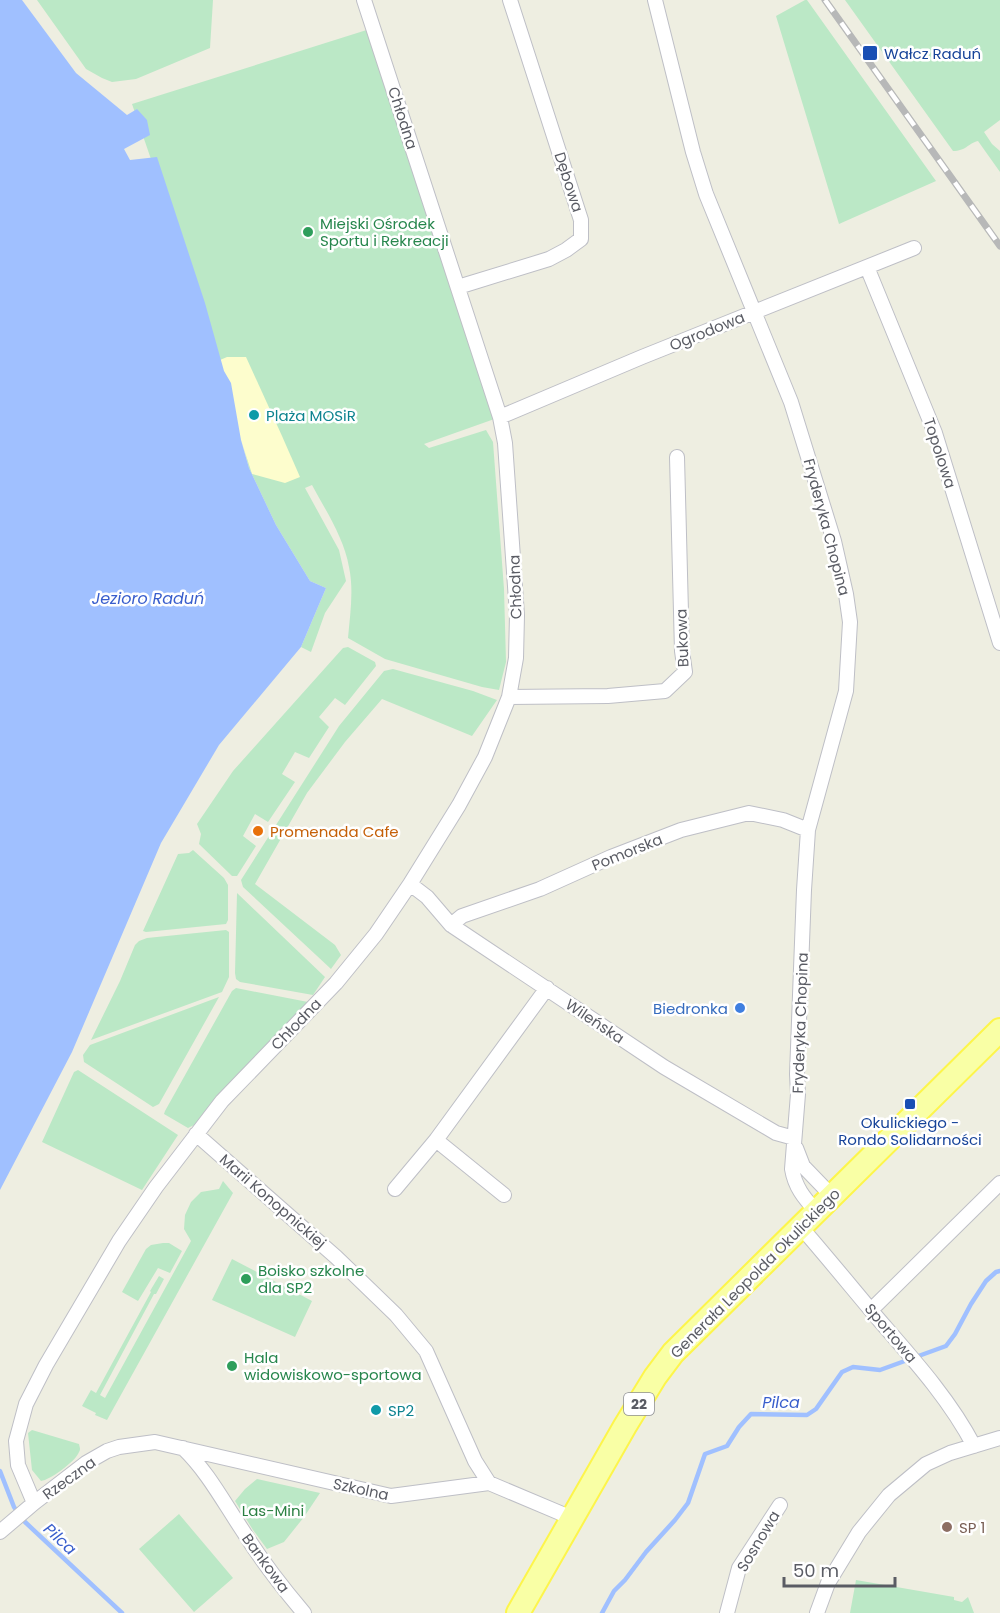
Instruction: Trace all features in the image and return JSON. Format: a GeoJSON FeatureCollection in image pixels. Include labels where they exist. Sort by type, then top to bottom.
{"type":"FeatureCollection","features":[{"type":"Feature","properties":{"kind":"main road","name":"Generała Leopolda Okulickiego"},"geometry":{"type":"LineString","coordinates":[[519,1613],[655,1377],[673,1353],[1000,1030]]}},
{"type":"Feature","properties":{"kind":"street","name":"Chłodna"},"geometry":{"type":"LineString","coordinates":[[196,1134],[222,1101],[336,983],[376,934],[410,884],[459,805],[485,757],[509,698],[516,658],[517,615],[505,443],[500,417],[364,0]]}},
{"type":"Feature","properties":{"kind":"street","name":"Dębowa"},"geometry":{"type":"LineString","coordinates":[[458,287],[549,259],[581,239],[581,220],[510,0]]}},
{"type":"Feature","properties":{"kind":"street","name":"Fryderyka Chopina"},"geometry":{"type":"LineString","coordinates":[[655,0],[693,152],[706,194],[791,402],[834,541],[850,622],[846,691],[808,830],[804,890],[798,1094],[792,1169],[802,1196],[824,1203]]}},
{"type":"Feature","properties":{"kind":"street","name":"Ogrodowa"},"geometry":{"type":"LineString","coordinates":[[500,417],[642,357],[914,248]]}},
{"type":"Feature","properties":{"kind":"street","name":"Topolowa"},"geometry":{"type":"LineString","coordinates":[[867,267],[935,433],[1000,643]]}},
{"type":"Feature","properties":{"kind":"street","name":"Bukowa"},"geometry":{"type":"LineString","coordinates":[[509,698],[608,696],[665,691],[685,672],[682,651],[677,457]]}},
{"type":"Feature","properties":{"kind":"street","name":"Pomorska"},"geometry":{"type":"LineString","coordinates":[[451,925],[462,916],[540,888],[681,830],[749,813],[783,820],[808,830]]}},
{"type":"Feature","properties":{"kind":"street","name":"Wileńska"},"geometry":{"type":"LineString","coordinates":[[410,884],[426,897],[451,925],[664,1067],[776,1133],[794,1141]]}},
{"type":"Feature","properties":{"kind":"street"},"geometry":{"type":"LineString","coordinates":[[395,1189],[436,1140],[548,988]]}},
{"type":"Feature","properties":{"kind":"street"},"geometry":{"type":"LineString","coordinates":[[24,1511],[16,1441],[26,1404],[46,1365],[119,1241],[196,1134]]}},
{"type":"Feature","properties":{"kind":"street","name":"Marii Konopnickiej"},"geometry":{"type":"LineString","coordinates":[[196,1134],[336,1257],[396,1315],[426,1351],[475,1461],[489,1483]]}},
{"type":"Feature","properties":{"kind":"street"},"geometry":{"type":"LineString","coordinates":[[436,1140],[504,1195]]}},
{"type":"Feature","properties":{"kind":"street"},"geometry":{"type":"LineString","coordinates":[[794,1141],[803,1166],[824,1203]]}},
{"type":"Feature","properties":{"kind":"street"},"geometry":{"type":"LineString","coordinates":[[871,1310],[1000,1183]]}},
{"type":"Feature","properties":{"kind":"street","name":"Sportowa"},"geometry":{"type":"LineString","coordinates":[[800,1226],[918,1365],[963,1425],[974,1446]]}},
{"type":"Feature","properties":{"kind":"street"},"geometry":{"type":"LineString","coordinates":[[817,1613],[828,1583],[859,1532],[889,1495],[926,1464],[950,1453],[1000,1438]]}},
{"type":"Feature","properties":{"kind":"street","name":"Rzeczna"},"geometry":{"type":"LineString","coordinates":[[0,1532],[86,1463],[107,1451],[155,1442],[182,1448]]}},
{"type":"Feature","properties":{"kind":"street","name":"Szkolna"},"geometry":{"type":"LineString","coordinates":[[182,1448],[391,1496],[489,1483]]}},
{"type":"Feature","properties":{"kind":"street","name":"Bankowa"},"geometry":{"type":"LineString","coordinates":[[182,1448],[210,1481],[278,1582],[304,1613]]}},
{"type":"Feature","properties":{"kind":"street"},"geometry":{"type":"LineString","coordinates":[[210,1481],[207,1472],[210,1463],[220,1458],[227,1458]]}},
{"type":"Feature","properties":{"kind":"street"},"geometry":{"type":"LineString","coordinates":[[489,1483],[572,1518]]}},
{"type":"Feature","properties":{"kind":"street","name":"Sosnowa"},"geometry":{"type":"LineString","coordinates":[[727,1613],[739,1568],[780,1505]]}},
{"type":"Feature","properties":{"kind":"green space"},"geometry":{"type":"Polygon","coordinates":[[[37,0],[213,0],[210,48],[136,79],[112,82],[86,69],[37,0]]]}},
{"type":"Feature","properties":{"kind":"green space"},"geometry":{"type":"Polygon","coordinates":[[[805,0],[936,181],[839,224],[776,16],[805,0]]]}},
{"type":"Feature","properties":{"kind":"green space"},"geometry":{"type":"Polygon","coordinates":[[[845,0],[1000,0],[1000,120],[984,132],[1000,151],[1000,172],[978,141],[961,150],[953,151],[845,0]]]}},
{"type":"Feature","properties":{"kind":"green space","name":"Miejski Ośrodek Sportu i Rekreacji"},"geometry":{"type":"Polygon","coordinates":[[[373,28],[500,417],[424,444],[429,448],[486,430],[493,442],[504,589],[506,662],[499,690],[385,659],[348,638],[351,594],[347,556],[334,525],[312,485],[305,488],[339,550],[346,581],[325,613],[311,652],[301,647],[326,588],[310,581],[276,525],[249,468],[224,371],[132,104],[373,28]]]}},
{"type":"Feature","properties":{"kind":"green space"},"geometry":{"type":"Polygon","coordinates":[[[348,647],[375,662],[376,666],[345,705],[335,698],[319,717],[329,727],[309,758],[295,752],[282,774],[295,782],[268,822],[255,814],[243,836],[256,846],[237,876],[232,876],[199,844],[201,834],[197,824],[233,771],[343,648],[348,647]]]}},
{"type":"Feature","properties":{"kind":"green space"},"geometry":{"type":"Polygon","coordinates":[[[393,669],[497,700],[472,736],[382,699],[345,742],[307,793],[255,884],[335,945],[341,955],[331,969],[243,887],[241,880],[339,726],[384,671],[393,669]]]}},
{"type":"Feature","properties":{"kind":"green space"},"geometry":{"type":"Polygon","coordinates":[[[193,850],[224,878],[228,885],[226,924],[143,931],[178,854],[189,853],[193,850]]]}},
{"type":"Feature","properties":{"kind":"green space"},"geometry":{"type":"Polygon","coordinates":[[[237,893],[325,977],[313,995],[240,982],[236,979],[237,893]]]}},
{"type":"Feature","properties":{"kind":"green space"},"geometry":{"type":"Polygon","coordinates":[[[226,930],[229,932],[229,977],[222,992],[91,1040],[135,945],[139,941],[147,938],[226,930]]]}},
{"type":"Feature","properties":{"kind":"green space"},"geometry":{"type":"Polygon","coordinates":[[[236,988],[308,1002],[194,1125],[188,1128],[164,1114],[165,1111],[232,991],[236,988]]]}},
{"type":"Feature","properties":{"kind":"green space"},"geometry":{"type":"Polygon","coordinates":[[[219,997],[159,1104],[153,1107],[84,1062],[83,1055],[90,1045],[219,997]]]}},
{"type":"Feature","properties":{"kind":"green space"},"geometry":{"type":"Polygon","coordinates":[[[78,1070],[178,1135],[142,1190],[42,1142],[74,1072],[78,1070]]]}},
{"type":"Feature","properties":{"kind":"green space"},"geometry":{"type":"Polygon","coordinates":[[[223,1181],[233,1193],[107,1420],[95,1415],[96,1413],[82,1406],[91,1390],[96,1393],[159,1276],[164,1279],[100,1395],[105,1398],[191,1241],[184,1229],[185,1215],[191,1202],[201,1192],[219,1189],[223,1181]]]}},
{"type":"Feature","properties":{"kind":"green space"},"geometry":{"type":"Polygon","coordinates":[[[169,1243],[182,1251],[170,1273],[158,1268],[138,1301],[122,1292],[146,1249],[151,1245],[169,1243]]]}},
{"type":"Feature","properties":{"kind":"green space","name":"Boisko szkolne dla SP2"},"geometry":{"type":"Polygon","coordinates":[[[232,1259],[312,1301],[295,1337],[212,1300],[232,1259]]]}},
{"type":"Feature","properties":{"kind":"green space"},"geometry":{"type":"Polygon","coordinates":[[[32,1430],[79,1444],[80,1451],[61,1470],[41,1481],[32,1470],[28,1433],[32,1430]]]}},
{"type":"Feature","properties":{"kind":"green space","name":"Las-Mini"},"geometry":{"type":"Polygon","coordinates":[[[257,1479],[320,1493],[284,1542],[267,1549],[235,1501],[257,1479]]]}},
{"type":"Feature","properties":{"kind":"green space"},"geometry":{"type":"Polygon","coordinates":[[[179,1514],[233,1578],[194,1612],[139,1549],[179,1514]]]}},
{"type":"Feature","properties":{"kind":"green space"},"geometry":{"type":"Polygon","coordinates":[[[856,1580],[954,1597],[954,1600],[962,1602],[968,1597],[974,1613],[850,1613],[856,1580]]]}},
{"type":"Feature","properties":{"kind":"sand","name":"Plaża MOSiR"},"geometry":{"type":"Polygon","coordinates":[[[227,357],[246,357],[300,477],[285,483],[252,474],[220,360],[227,357]]]}},
{"type":"Feature","properties":{"kind":"water","name":"Jezioro Raduń"},"geometry":{"type":"Polygon","coordinates":[[[0,0],[22,0],[76,73],[127,115],[137,109],[147,120],[150,135],[124,149],[130,160],[157,157],[205,303],[224,371],[231,383],[241,440],[249,468],[276,525],[310,581],[326,588],[301,647],[219,745],[161,843],[72,1052],[0,1190],[0,0]]]}},
{"type":"Feature","properties":{"kind":"waterway","name":"Pilca"},"geometry":{"type":"LineString","coordinates":[[602,1613],[614,1591],[688,1503],[705,1454],[727,1446],[751,1414],[807,1415],[816,1409],[842,1372],[853,1367],[880,1370],[946,1346],[986,1281],[1000,1271]]}},
{"type":"Feature","properties":{"kind":"waterway","name":"Pilca"},"geometry":{"type":"LineString","coordinates":[[0,1471],[14,1507],[25,1522],[122,1613]]}},
{"type":"Feature","properties":{"kind":"railway"},"geometry":{"type":"LineString","coordinates":[[825,0],[1000,246]]}},
{"type":"Feature","properties":{"kind":"place","name":"Wałcz Raduń"},"geometry":{"type":"Point","coordinates":[870,53]}},
{"type":"Feature","properties":{"kind":"place","name":"Miejski Ośrodek Sportu i Rekreacji"},"geometry":{"type":"Point","coordinates":[308,232]}},
{"type":"Feature","properties":{"kind":"place","name":"Plaża MOSiR"},"geometry":{"type":"Point","coordinates":[254,415]}},
{"type":"Feature","properties":{"kind":"place","name":"Promenada Cafe"},"geometry":{"type":"Point","coordinates":[258,831]}},
{"type":"Feature","properties":{"kind":"place","name":"Biedronka"},"geometry":{"type":"Point","coordinates":[740,1008]}},
{"type":"Feature","properties":{"kind":"place","name":"Okulickiego - Rondo Solidarności"},"geometry":{"type":"Point","coordinates":[910,1104]}},
{"type":"Feature","properties":{"kind":"place","name":"Boisko szkolne dla SP2"},"geometry":{"type":"Point","coordinates":[246,1279]}},
{"type":"Feature","properties":{"kind":"place","name":"Hala widowiskowo-sportowa"},"geometry":{"type":"Point","coordinates":[232,1366]}},
{"type":"Feature","properties":{"kind":"place","name":"SP2"},"geometry":{"type":"Point","coordinates":[376,1410]}},
{"type":"Feature","properties":{"kind":"place","name":"SP 1"},"geometry":{"type":"Point","coordinates":[947,1527]}}]}
